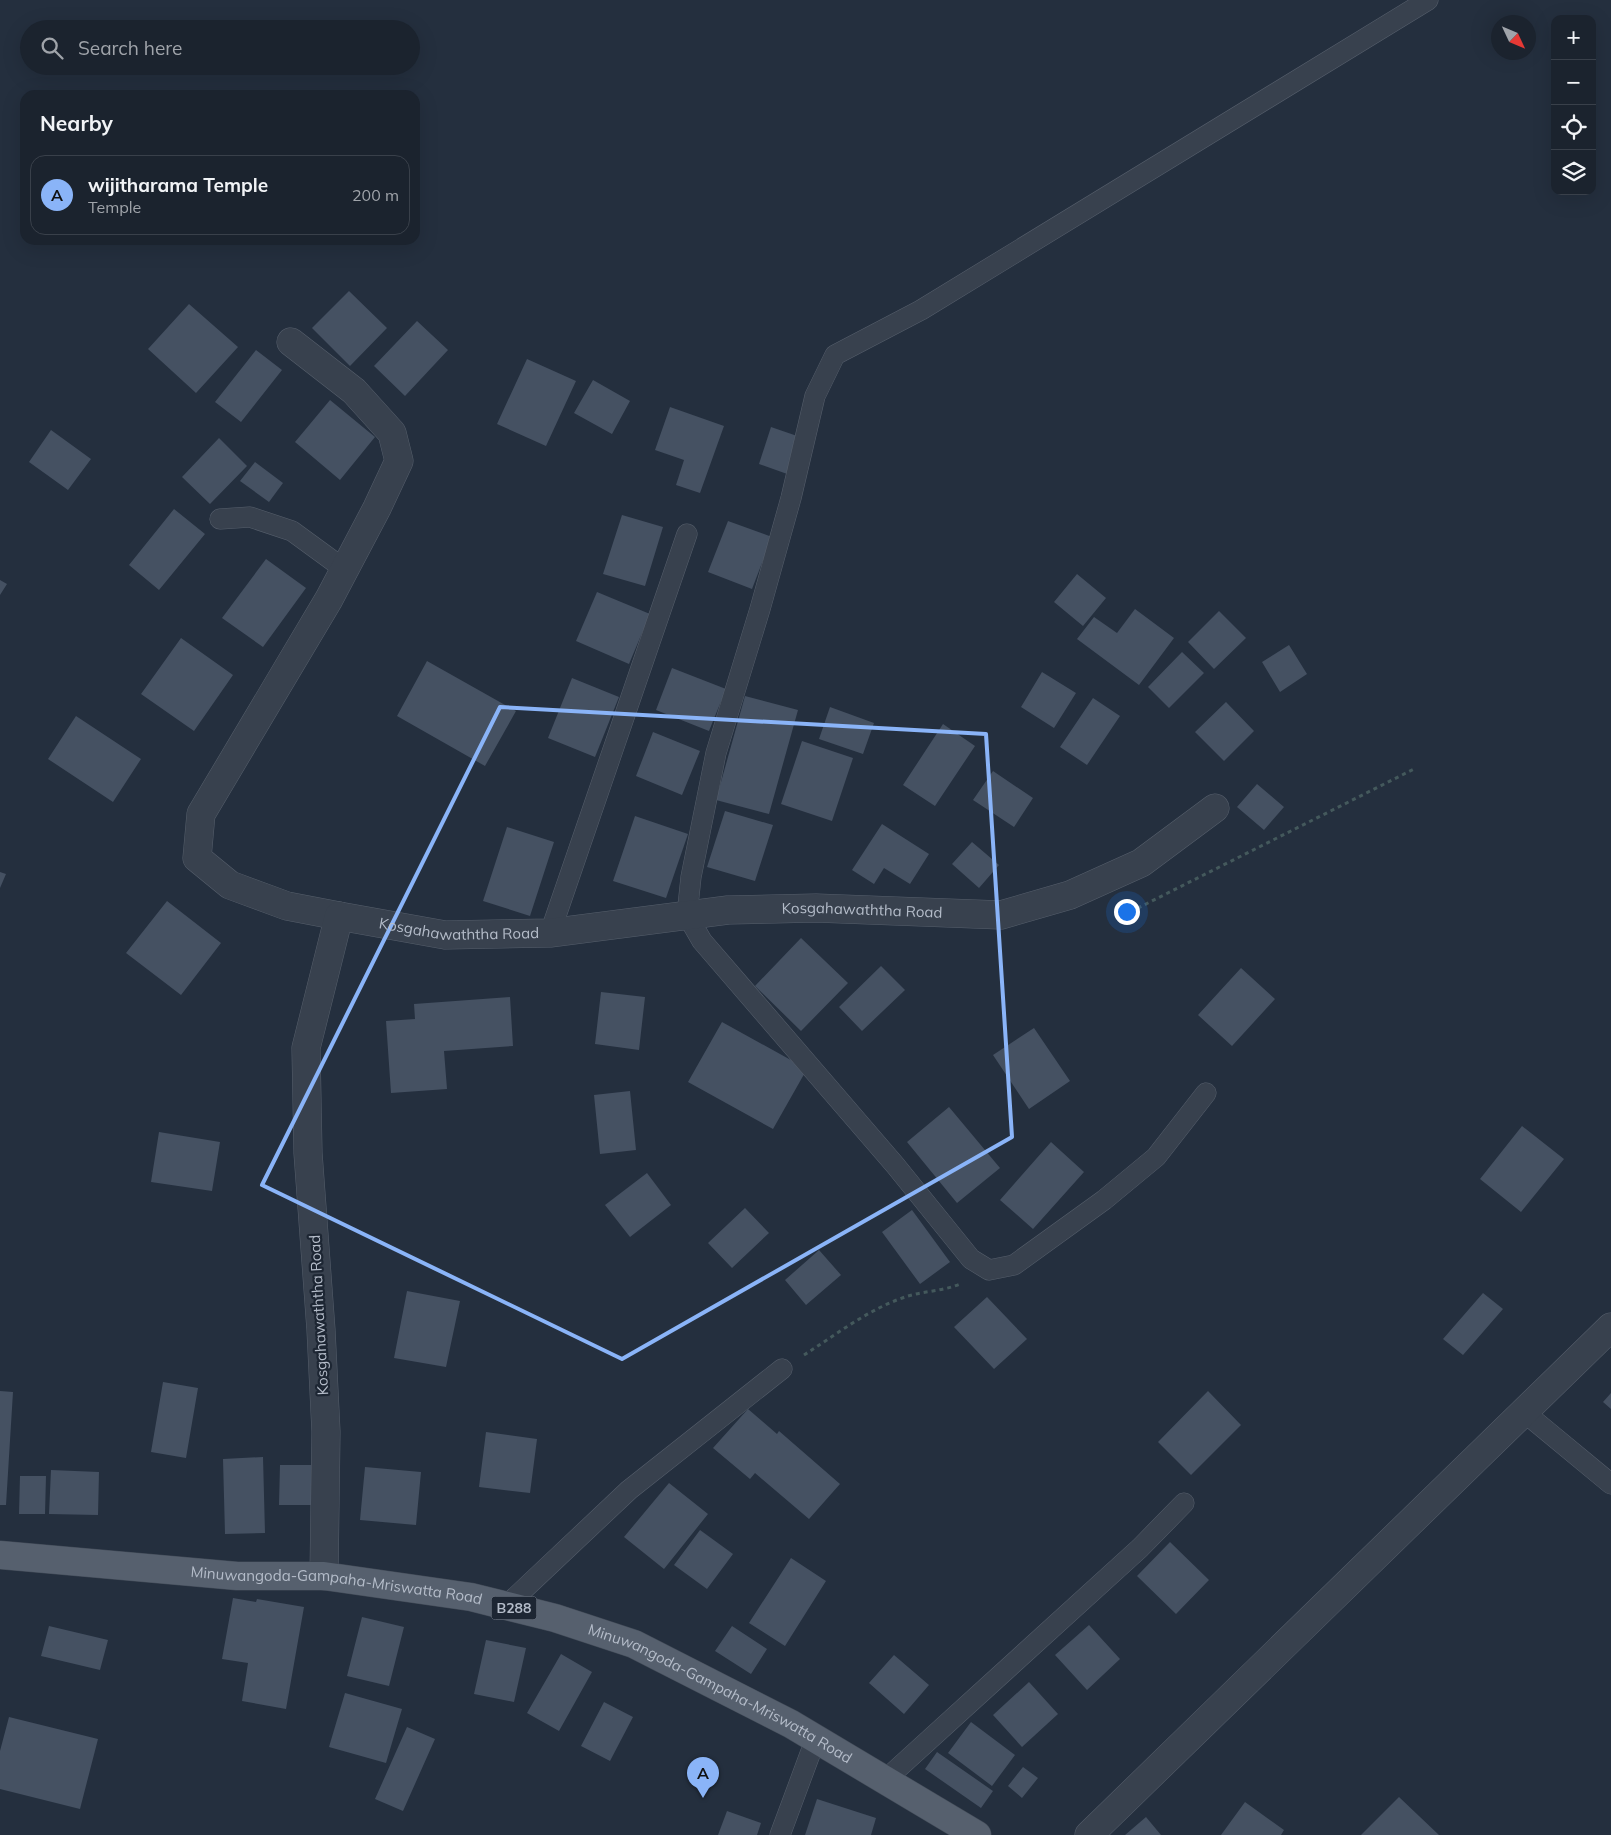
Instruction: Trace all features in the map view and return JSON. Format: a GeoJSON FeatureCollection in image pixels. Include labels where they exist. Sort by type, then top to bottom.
{"type":"FeatureCollection","features":[{"type":"Feature","properties":{"kind":"main road","name":"Minuwangoda-Gampaha-Mriswatta Road"},"geometry":{"type":"LineString","coordinates":[[0,1555],[237,1576],[324,1576],[471,1597],[506,1606],[634,1644],[816,1738],[977,1835]]}},
{"type":"Feature","properties":{"kind":"street"},"geometry":{"type":"LineString","coordinates":[[291,342],[354,391],[392,433],[399,461],[344,569],[201,814],[197,858],[230,885],[287,906],[339,916]]}},
{"type":"Feature","properties":{"kind":"street","name":"Kosgahawaththa Road"},"geometry":{"type":"LineString","coordinates":[[324,1576],[326,1432],[321,1330],[308,1153],[306,1048],[339,916],[445,935],[550,933],[728,910],[816,908],[1001,915],[1070,895],[1141,864],[1215,808]]}},
{"type":"Feature","properties":{"kind":"street"},"geometry":{"type":"LineString","coordinates":[[1089,1835],[1611,1327]]}},
{"type":"Feature","properties":{"kind":"lane"},"geometry":{"type":"LineString","coordinates":[[1206,1093],[1156,1157],[1104,1200],[1014,1265],[989,1270],[971,1259],[939,1222],[895,1165],[702,941],[687,914],[691,876],[716,752],[760,609],[791,498],[814,396],[835,355],[920,310],[1428,0]]}},
{"type":"Feature","properties":{"kind":"lane"},"geometry":{"type":"LineString","coordinates":[[220,519],[250,517],[292,530],[344,569]]}},
{"type":"Feature","properties":{"kind":"lane"},"geometry":{"type":"LineString","coordinates":[[550,933],[687,534]]}},
{"type":"Feature","properties":{"kind":"lane"},"geometry":{"type":"LineString","coordinates":[[506,1606],[628,1490],[782,1369]]}},
{"type":"Feature","properties":{"kind":"lane"},"geometry":{"type":"LineString","coordinates":[[1524,1412],[1611,1484]]}},
{"type":"Feature","properties":{"kind":"lane"},"geometry":{"type":"LineString","coordinates":[[885,1780],[1140,1548],[1184,1503]]}},
{"type":"Feature","properties":{"kind":"lane"},"geometry":{"type":"LineString","coordinates":[[780,1835],[816,1738]]}},
{"type":"Feature","properties":{"kind":"path"},"geometry":{"type":"LineString","coordinates":[[782,1369],[880,1307],[908,1296],[951,1288],[989,1270]]}},
{"type":"Feature","properties":{"kind":"highlighted area"},"geometry":{"type":"Polygon","coordinates":[[[500,707],[986,734],[1012,1137],[622,1359],[262,1185],[500,707]]]}},
{"type":"Feature","properties":{"kind":"building"},"geometry":{"type":"Polygon","coordinates":[[[349,291],[387,328],[350,366],[312,328],[349,291]]]}},
{"type":"Feature","properties":{"kind":"building"},"geometry":{"type":"Polygon","coordinates":[[[189,304],[238,347],[196,393],[148,349],[189,304]]]}},
{"type":"Feature","properties":{"kind":"building"},"geometry":{"type":"Polygon","coordinates":[[[417,321],[448,350],[405,396],[374,366],[417,321]]]}},
{"type":"Feature","properties":{"kind":"building"},"geometry":{"type":"Polygon","coordinates":[[[256,350],[282,370],[241,422],[215,402],[256,350]]]}},
{"type":"Feature","properties":{"kind":"building"},"geometry":{"type":"Polygon","coordinates":[[[527,359],[576,381],[546,446],[497,424],[527,359]]]}},
{"type":"Feature","properties":{"kind":"building"},"geometry":{"type":"Polygon","coordinates":[[[593,380],[630,401],[612,434],[574,413],[593,380]]]}},
{"type":"Feature","properties":{"kind":"building"},"geometry":{"type":"Polygon","coordinates":[[[330,400],[375,437],[340,480],[295,442],[330,400]]]}},
{"type":"Feature","properties":{"kind":"building"},"geometry":{"type":"Polygon","coordinates":[[[670,407],[724,426],[700,493],[676,485],[684,460],[655,450],[670,407]]]}},
{"type":"Feature","properties":{"kind":"building"},"geometry":{"type":"Polygon","coordinates":[[[771,427],[803,438],[790,475],[759,464],[771,427]]]}},
{"type":"Feature","properties":{"kind":"building"},"geometry":{"type":"Polygon","coordinates":[[[51,430],[91,459],[68,490],[29,462],[51,430]]]}},
{"type":"Feature","properties":{"kind":"building"},"geometry":{"type":"Polygon","coordinates":[[[219,438],[247,466],[210,504],[182,477],[219,438]]]}},
{"type":"Feature","properties":{"kind":"building"},"geometry":{"type":"Polygon","coordinates":[[[255,462],[283,483],[269,502],[240,481],[255,462]]]}},
{"type":"Feature","properties":{"kind":"building"},"geometry":{"type":"Polygon","coordinates":[[[174,509],[205,534],[159,590],[129,565],[174,509]]]}},
{"type":"Feature","properties":{"kind":"building"},"geometry":{"type":"Polygon","coordinates":[[[622,515],[663,527],[645,586],[603,574],[622,515]]]}},
{"type":"Feature","properties":{"kind":"building"},"geometry":{"type":"Polygon","coordinates":[[[728,521],[772,537],[752,589],[708,572],[728,521]]]}},
{"type":"Feature","properties":{"kind":"building"},"geometry":{"type":"Polygon","coordinates":[[[266,559],[306,588],[263,647],[222,618],[266,559]]]}},
{"type":"Feature","properties":{"kind":"building"},"geometry":{"type":"Polygon","coordinates":[[[1077,574],[1106,598],[1083,626],[1054,602],[1077,574]]]}},
{"type":"Feature","properties":{"kind":"building"},"geometry":{"type":"Polygon","coordinates":[[[0,580],[7,584],[0,595],[0,580]]]}},
{"type":"Feature","properties":{"kind":"building"},"geometry":{"type":"Polygon","coordinates":[[[597,592],[650,614],[629,664],[576,641],[597,592]]]}},
{"type":"Feature","properties":{"kind":"building"},"geometry":{"type":"Polygon","coordinates":[[[1135,609],[1174,638],[1139,685],[1077,639],[1094,617],[1117,633],[1135,609]]]}},
{"type":"Feature","properties":{"kind":"building"},"geometry":{"type":"Polygon","coordinates":[[[1219,611],[1246,638],[1214,669],[1188,642],[1219,611]]]}},
{"type":"Feature","properties":{"kind":"building"},"geometry":{"type":"Polygon","coordinates":[[[181,638],[233,675],[194,731],[141,694],[181,638]]]}},
{"type":"Feature","properties":{"kind":"building"},"geometry":{"type":"Polygon","coordinates":[[[1289,645],[1307,674],[1280,692],[1262,662],[1289,645]]]}},
{"type":"Feature","properties":{"kind":"building"},"geometry":{"type":"Polygon","coordinates":[[[1182,652],[1204,673],[1169,708],[1148,687],[1182,652]]]}},
{"type":"Feature","properties":{"kind":"building"},"geometry":{"type":"Polygon","coordinates":[[[427,661],[516,711],[485,766],[397,716],[427,661]]]}},
{"type":"Feature","properties":{"kind":"building"},"geometry":{"type":"Polygon","coordinates":[[[672,668],[726,689],[709,731],[656,710],[672,668]]]}},
{"type":"Feature","properties":{"kind":"building"},"geometry":{"type":"Polygon","coordinates":[[[1042,672],[1076,693],[1054,728],[1021,707],[1042,672]]]}},
{"type":"Feature","properties":{"kind":"building"},"geometry":{"type":"Polygon","coordinates":[[[572,678],[619,697],[595,757],[548,738],[572,678]]]}},
{"type":"Feature","properties":{"kind":"building"},"geometry":{"type":"Polygon","coordinates":[[[745,696],[798,710],[769,814],[716,800],[745,696]]]}},
{"type":"Feature","properties":{"kind":"building"},"geometry":{"type":"Polygon","coordinates":[[[1093,698],[1120,716],[1087,765],[1060,747],[1093,698]]]}},
{"type":"Feature","properties":{"kind":"building"},"geometry":{"type":"Polygon","coordinates":[[[1226,702],[1254,731],[1224,761],[1195,732],[1226,702]]]}},
{"type":"Feature","properties":{"kind":"building"},"geometry":{"type":"Polygon","coordinates":[[[830,707],[874,723],[863,754],[819,739],[830,707]]]}},
{"type":"Feature","properties":{"kind":"building"},"geometry":{"type":"Polygon","coordinates":[[[76,716],[141,759],[113,802],[48,759],[76,716]]]}},
{"type":"Feature","properties":{"kind":"building"},"geometry":{"type":"Polygon","coordinates":[[[943,724],[975,746],[935,806],[903,785],[943,724]]]}},
{"type":"Feature","properties":{"kind":"building"},"geometry":{"type":"Polygon","coordinates":[[[653,732],[700,751],[682,795],[636,776],[653,732]]]}},
{"type":"Feature","properties":{"kind":"building"},"geometry":{"type":"Polygon","coordinates":[[[802,741],[853,758],[832,821],[781,804],[802,741]]]}},
{"type":"Feature","properties":{"kind":"building"},"geometry":{"type":"Polygon","coordinates":[[[993,771],[1033,798],[1014,827],[973,800],[993,771]]]}},
{"type":"Feature","properties":{"kind":"building"},"geometry":{"type":"Polygon","coordinates":[[[1257,784],[1284,807],[1264,830],[1237,807],[1257,784]]]}},
{"type":"Feature","properties":{"kind":"building"},"geometry":{"type":"Polygon","coordinates":[[[725,811],[773,825],[755,881],[707,867],[725,811]]]}},
{"type":"Feature","properties":{"kind":"building"},"geometry":{"type":"Polygon","coordinates":[[[635,816],[688,834],[666,898],[613,881],[635,816]]]}},
{"type":"Feature","properties":{"kind":"building"},"geometry":{"type":"Polygon","coordinates":[[[882,824],[929,854],[910,884],[884,868],[874,884],[852,870],[882,824]]]}},
{"type":"Feature","properties":{"kind":"building"},"geometry":{"type":"Polygon","coordinates":[[[507,827],[554,842],[530,916],[483,901],[507,827]]]}},
{"type":"Feature","properties":{"kind":"building"},"geometry":{"type":"Polygon","coordinates":[[[972,842],[999,865],[979,888],[952,864],[972,842]]]}},
{"type":"Feature","properties":{"kind":"building"},"geometry":{"type":"Polygon","coordinates":[[[0,872],[6,874],[0,888],[0,872]]]}},
{"type":"Feature","properties":{"kind":"building"},"geometry":{"type":"Polygon","coordinates":[[[167,901],[221,943],[181,995],[126,953],[167,901]]]}},
{"type":"Feature","properties":{"kind":"building"},"geometry":{"type":"Polygon","coordinates":[[[801,938],[848,983],[801,1031],[755,986],[801,938]]]}},
{"type":"Feature","properties":{"kind":"building"},"geometry":{"type":"Polygon","coordinates":[[[881,966],[905,990],[862,1031],[839,1007],[881,966]]]}},
{"type":"Feature","properties":{"kind":"building"},"geometry":{"type":"Polygon","coordinates":[[[1241,968],[1275,999],[1232,1046],[1198,1015],[1241,968]]]}},
{"type":"Feature","properties":{"kind":"building"},"geometry":{"type":"Polygon","coordinates":[[[601,992],[645,997],[639,1050],[595,1044],[601,992]]]}},
{"type":"Feature","properties":{"kind":"building"},"geometry":{"type":"Polygon","coordinates":[[[510,997],[513,1046],[444,1051],[447,1089],[391,1093],[386,1021],[415,1019],[414,1004],[510,997]]]}},
{"type":"Feature","properties":{"kind":"building"},"geometry":{"type":"Polygon","coordinates":[[[722,1022],[807,1069],[773,1129],[688,1082],[722,1022]]]}},
{"type":"Feature","properties":{"kind":"building"},"geometry":{"type":"Polygon","coordinates":[[[1034,1028],[1070,1081],[1029,1109],[993,1055],[1034,1028]]]}},
{"type":"Feature","properties":{"kind":"building"},"geometry":{"type":"Polygon","coordinates":[[[630,1091],[636,1150],[600,1154],[594,1095],[630,1091]]]}},
{"type":"Feature","properties":{"kind":"building"},"geometry":{"type":"Polygon","coordinates":[[[949,1107],[1000,1168],[957,1203],[907,1142],[949,1107]]]}},
{"type":"Feature","properties":{"kind":"building"},"geometry":{"type":"Polygon","coordinates":[[[1522,1126],[1564,1159],[1521,1212],[1480,1179],[1522,1126]]]}},
{"type":"Feature","properties":{"kind":"building"},"geometry":{"type":"Polygon","coordinates":[[[159,1132],[220,1142],[212,1191],[151,1182],[159,1132]]]}},
{"type":"Feature","properties":{"kind":"building"},"geometry":{"type":"Polygon","coordinates":[[[1051,1142],[1084,1172],[1033,1229],[1000,1200],[1051,1142]]]}},
{"type":"Feature","properties":{"kind":"building"},"geometry":{"type":"Polygon","coordinates":[[[647,1173],[671,1205],[630,1237],[605,1205],[647,1173]]]}},
{"type":"Feature","properties":{"kind":"building"},"geometry":{"type":"Polygon","coordinates":[[[745,1208],[769,1233],[732,1268],[708,1243],[745,1208]]]}},
{"type":"Feature","properties":{"kind":"building"},"geometry":{"type":"Polygon","coordinates":[[[912,1210],[950,1262],[920,1284],[882,1232],[912,1210]]]}},
{"type":"Feature","properties":{"kind":"building"},"geometry":{"type":"Polygon","coordinates":[[[819,1250],[841,1275],[806,1305],[785,1280],[819,1250]]]}},
{"type":"Feature","properties":{"kind":"building"},"geometry":{"type":"Polygon","coordinates":[[[407,1291],[460,1301],[446,1367],[394,1358],[407,1291]]]}},
{"type":"Feature","properties":{"kind":"building"},"geometry":{"type":"Polygon","coordinates":[[[1483,1293],[1503,1309],[1463,1355],[1443,1339],[1483,1293]]]}},
{"type":"Feature","properties":{"kind":"building"},"geometry":{"type":"Polygon","coordinates":[[[987,1297],[1027,1339],[994,1369],[954,1327],[987,1297]]]}},
{"type":"Feature","properties":{"kind":"building"},"geometry":{"type":"Polygon","coordinates":[[[163,1382],[198,1388],[186,1458],[151,1452],[163,1382]]]}},
{"type":"Feature","properties":{"kind":"building"},"geometry":{"type":"Polygon","coordinates":[[[0,1391],[13,1392],[6,1505],[0,1505],[0,1391]]]}},
{"type":"Feature","properties":{"kind":"building"},"geometry":{"type":"Polygon","coordinates":[[[1208,1391],[1241,1425],[1191,1475],[1158,1442],[1208,1391]]]}},
{"type":"Feature","properties":{"kind":"building"},"geometry":{"type":"Polygon","coordinates":[[[1611,1393],[1611,1409],[1603,1402],[1611,1393]]]}},
{"type":"Feature","properties":{"kind":"building"},"geometry":{"type":"Polygon","coordinates":[[[748,1409],[777,1434],[779,1431],[840,1484],[809,1519],[755,1473],[750,1479],[713,1448],[748,1409]]]}},
{"type":"Feature","properties":{"kind":"building"},"geometry":{"type":"Polygon","coordinates":[[[486,1432],[537,1439],[530,1493],[479,1487],[486,1432]]]}},
{"type":"Feature","properties":{"kind":"building"},"geometry":{"type":"Polygon","coordinates":[[[263,1457],[265,1533],[225,1534],[223,1459],[263,1457]]]}},
{"type":"Feature","properties":{"kind":"building"},"geometry":{"type":"Polygon","coordinates":[[[280,1465],[313,1465],[312,1505],[279,1505],[280,1465]]]}},
{"type":"Feature","properties":{"kind":"building"},"geometry":{"type":"Polygon","coordinates":[[[365,1467],[421,1472],[416,1525],[360,1520],[365,1467]]]}},
{"type":"Feature","properties":{"kind":"building"},"geometry":{"type":"Polygon","coordinates":[[[51,1470],[99,1472],[98,1515],[49,1514],[51,1470]]]}},
{"type":"Feature","properties":{"kind":"building"},"geometry":{"type":"Polygon","coordinates":[[[20,1476],[46,1476],[45,1514],[19,1514],[20,1476]]]}},
{"type":"Feature","properties":{"kind":"building"},"geometry":{"type":"Polygon","coordinates":[[[669,1483],[708,1514],[664,1569],[624,1537],[669,1483]]]}},
{"type":"Feature","properties":{"kind":"building"},"geometry":{"type":"Polygon","coordinates":[[[700,1530],[733,1554],[707,1589],[674,1565],[700,1530]]]}},
{"type":"Feature","properties":{"kind":"building"},"geometry":{"type":"Polygon","coordinates":[[[1170,1542],[1209,1580],[1176,1614],[1137,1576],[1170,1542]]]}},
{"type":"Feature","properties":{"kind":"building"},"geometry":{"type":"Polygon","coordinates":[[[791,1558],[826,1581],[785,1646],[749,1623],[791,1558]]]}},
{"type":"Feature","properties":{"kind":"building"},"geometry":{"type":"Polygon","coordinates":[[[233,1598],[256,1602],[257,1599],[304,1607],[286,1709],[242,1701],[248,1663],[222,1659],[233,1598]]]}},
{"type":"Feature","properties":{"kind":"building"},"geometry":{"type":"Polygon","coordinates":[[[362,1617],[404,1627],[389,1686],[347,1676],[362,1617]]]}},
{"type":"Feature","properties":{"kind":"building"},"geometry":{"type":"Polygon","coordinates":[[[1089,1625],[1120,1659],[1087,1690],[1055,1655],[1089,1625]]]}},
{"type":"Feature","properties":{"kind":"building"},"geometry":{"type":"Polygon","coordinates":[[[49,1626],[108,1640],[100,1670],[41,1656],[49,1626]]]}},
{"type":"Feature","properties":{"kind":"building"},"geometry":{"type":"Polygon","coordinates":[[[732,1626],[767,1649],[751,1674],[715,1651],[732,1626]]]}},
{"type":"Feature","properties":{"kind":"building"},"geometry":{"type":"Polygon","coordinates":[[[486,1640],[526,1648],[514,1702],[474,1694],[486,1640]]]}},
{"type":"Feature","properties":{"kind":"building"},"geometry":{"type":"Polygon","coordinates":[[[561,1654],[592,1672],[559,1731],[527,1713],[561,1654]]]}},
{"type":"Feature","properties":{"kind":"building"},"geometry":{"type":"Polygon","coordinates":[[[894,1655],[929,1685],[904,1714],[869,1683],[894,1655]]]}},
{"type":"Feature","properties":{"kind":"building"},"geometry":{"type":"Polygon","coordinates":[[[1029,1682],[1058,1714],[1022,1747],[993,1715],[1029,1682]]]}},
{"type":"Feature","properties":{"kind":"building"},"geometry":{"type":"Polygon","coordinates":[[[345,1693],[402,1709],[386,1763],[329,1747],[345,1693]]]}},
{"type":"Feature","properties":{"kind":"building"},"geometry":{"type":"Polygon","coordinates":[[[604,1702],[633,1717],[610,1761],[581,1746],[604,1702]]]}},
{"type":"Feature","properties":{"kind":"building"},"geometry":{"type":"Polygon","coordinates":[[[9,1717],[98,1739],[80,1809],[0,1789],[0,1751],[9,1717]]]}},
{"type":"Feature","properties":{"kind":"building"},"geometry":{"type":"Polygon","coordinates":[[[971,1722],[1015,1755],[992,1786],[948,1753],[971,1722]]]}},
{"type":"Feature","properties":{"kind":"building"},"geometry":{"type":"Polygon","coordinates":[[[407,1727],[435,1739],[403,1811],[375,1799],[407,1727]]]}},
{"type":"Feature","properties":{"kind":"building"},"geometry":{"type":"Polygon","coordinates":[[[937,1752],[993,1791],[981,1808],[925,1769],[937,1752]]]}},
{"type":"Feature","properties":{"kind":"building"},"geometry":{"type":"Polygon","coordinates":[[[1023,1767],[1038,1778],[1022,1798],[1008,1786],[1023,1767]]]}},
{"type":"Feature","properties":{"kind":"building"},"geometry":{"type":"Polygon","coordinates":[[[1399,1797],[1439,1835],[1361,1835],[1399,1797]]]}},
{"type":"Feature","properties":{"kind":"building"},"geometry":{"type":"Polygon","coordinates":[[[817,1799],[876,1818],[871,1835],[805,1835],[817,1799]]]}},
{"type":"Feature","properties":{"kind":"building"},"geometry":{"type":"Polygon","coordinates":[[[1245,1802],[1284,1830],[1281,1835],[1221,1835],[1245,1802]]]}},
{"type":"Feature","properties":{"kind":"building"},"geometry":{"type":"Polygon","coordinates":[[[727,1811],[761,1823],[757,1835],[718,1835],[727,1811]]]}},
{"type":"Feature","properties":{"kind":"building"},"geometry":{"type":"Polygon","coordinates":[[[1146,1817],[1161,1835],[1125,1835],[1146,1817]]]}},
{"type":"Feature","properties":{"kind":"place","name":"wijitharama Temple"},"geometry":{"type":"Point","coordinates":[703,1798]}}]}
